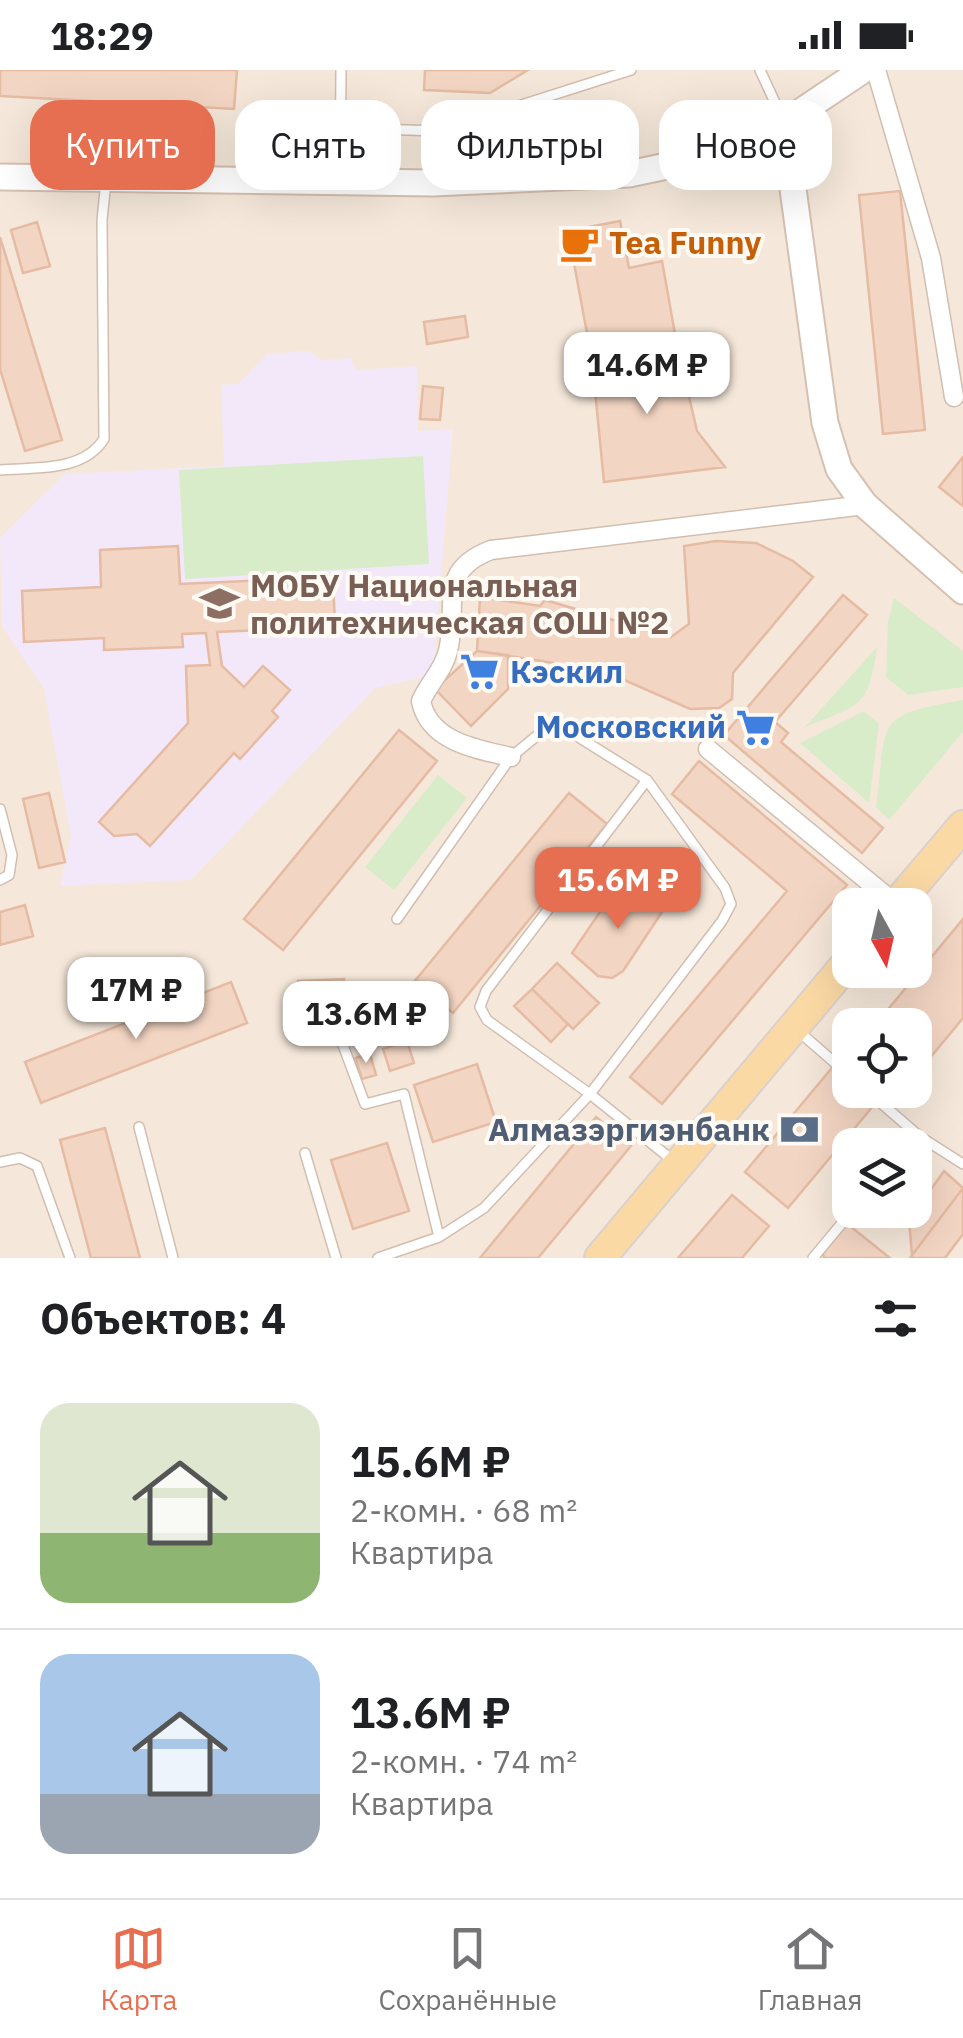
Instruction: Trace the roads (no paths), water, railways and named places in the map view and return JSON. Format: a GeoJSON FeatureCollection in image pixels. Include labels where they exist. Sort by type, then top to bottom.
{"type":"FeatureCollection","features":[{"type":"Feature","properties":{"kind":"main road"},"geometry":{"type":"LineString","coordinates":[[910,888],[963,826]]}},
{"type":"Feature","properties":{"kind":"main road"},"geometry":{"type":"LineString","coordinates":[[600,1258],[832,982]]}},
{"type":"Feature","properties":{"kind":"street"},"geometry":{"type":"LineString","coordinates":[[817,100],[863,70]]}},
{"type":"Feature","properties":{"kind":"street"},"geometry":{"type":"LineString","coordinates":[[876,70],[931,258],[954,398]]}},
{"type":"Feature","properties":{"kind":"street"},"geometry":{"type":"LineString","coordinates":[[0,177],[30,178]]}},
{"type":"Feature","properties":{"kind":"street"},"geometry":{"type":"LineString","coordinates":[[793,190],[825,423],[838,469],[865,505],[963,591]]}},
{"type":"Feature","properties":{"kind":"street"},"geometry":{"type":"LineString","coordinates":[[511,757],[450,739],[423,711],[421,701],[443,668],[449,648],[454,576],[469,558],[490,550],[865,505]]}},
{"type":"Feature","properties":{"kind":"street"},"geometry":{"type":"LineString","coordinates":[[708,749],[876,888]]}},
{"type":"Feature","properties":{"kind":"lane"},"geometry":{"type":"LineString","coordinates":[[340,100],[341,70]]}},
{"type":"Feature","properties":{"kind":"lane"},"geometry":{"type":"LineString","coordinates":[[537,100],[631,70]]}},
{"type":"Feature","properties":{"kind":"lane"},"geometry":{"type":"LineString","coordinates":[[760,70],[774,100]]}},
{"type":"Feature","properties":{"kind":"lane"},"geometry":{"type":"LineString","coordinates":[[0,470],[78,462],[95,454],[104,439],[105,190]]}},
{"type":"Feature","properties":{"kind":"lane"},"geometry":{"type":"LineString","coordinates":[[378,1258],[439,1236],[484,1208],[590,1094],[730,904],[724,888],[648,780],[564,728],[539,734],[511,757],[397,920]]}},
{"type":"Feature","properties":{"kind":"lane"},"geometry":{"type":"LineString","coordinates":[[648,780],[486,991],[480,1007],[486,1020],[590,1094],[678,1165]]}},
{"type":"Feature","properties":{"kind":"lane"},"geometry":{"type":"LineString","coordinates":[[0,809],[12,855],[8,875],[0,880]]}},
{"type":"Feature","properties":{"kind":"lane"},"geometry":{"type":"LineString","coordinates":[[334,1021],[366,1104],[404,1094],[439,1236]]}},
{"type":"Feature","properties":{"kind":"lane"},"geometry":{"type":"LineString","coordinates":[[794,1027],[832,1060]]}},
{"type":"Feature","properties":{"kind":"lane"},"geometry":{"type":"LineString","coordinates":[[883,1108],[903,1128]]}},
{"type":"Feature","properties":{"kind":"lane"},"geometry":{"type":"LineString","coordinates":[[138,1127],[173,1258]]}},
{"type":"Feature","properties":{"kind":"lane"},"geometry":{"type":"LineString","coordinates":[[932,1149],[963,1164]]}},
{"type":"Feature","properties":{"kind":"lane"},"geometry":{"type":"LineString","coordinates":[[305,1153],[336,1258]]}},
{"type":"Feature","properties":{"kind":"lane"},"geometry":{"type":"LineString","coordinates":[[0,1162],[20,1158],[36,1166],[70,1258]]}},
{"type":"Feature","properties":{"kind":"lane"},"geometry":{"type":"LineString","coordinates":[[813,1258],[838,1228]]}},
{"type":"Feature","properties":{"kind":"place","name":"Tea Funny"},"geometry":{"type":"Point","coordinates":[579,243]}},
{"type":"Feature","properties":{"kind":"place","name":"МОБУ Национальная политехническая СОШ №2"},"geometry":{"type":"Point","coordinates":[220,604]}},
{"type":"Feature","properties":{"kind":"place","name":"Кэскил"},"geometry":{"type":"Point","coordinates":[480,672]}},
{"type":"Feature","properties":{"kind":"place","name":"Московский"},"geometry":{"type":"Point","coordinates":[756,727]}},
{"type":"Feature","properties":{"kind":"place","name":"Алмазэргиэнбанк"},"geometry":{"type":"Point","coordinates":[800,1130]}}]}
